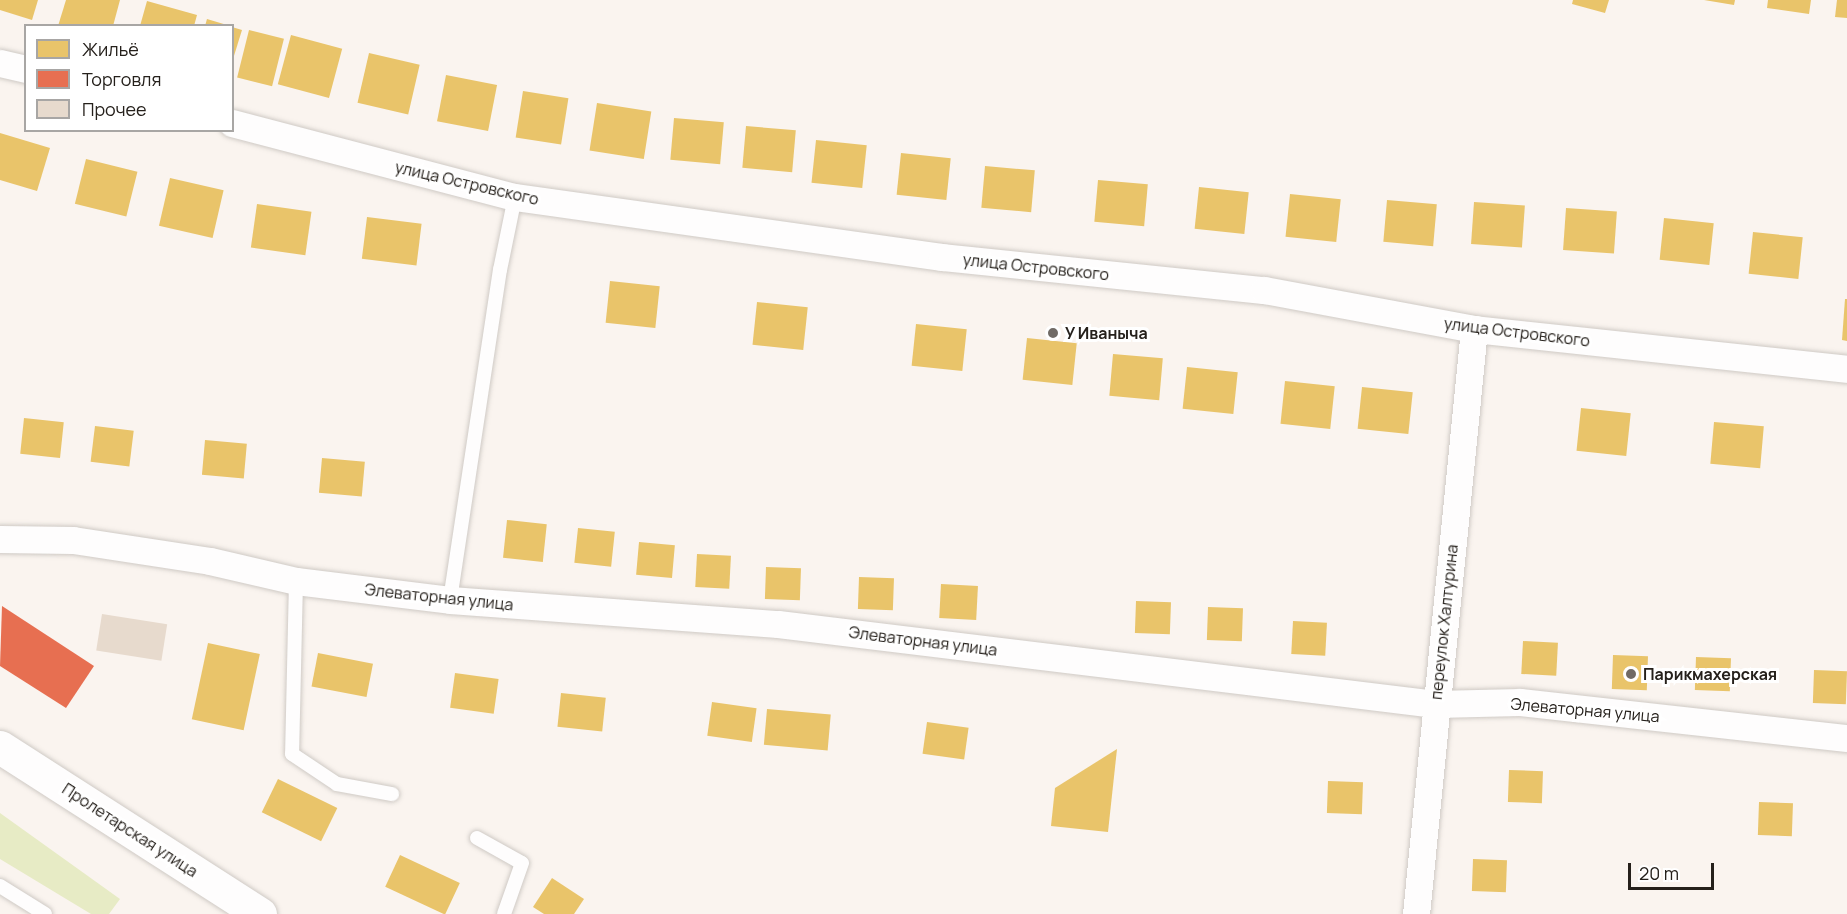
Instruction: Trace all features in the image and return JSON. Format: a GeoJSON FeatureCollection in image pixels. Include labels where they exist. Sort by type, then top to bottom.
{"type":"FeatureCollection","features":[{"type":"Feature","properties":{"kind":"main road","name":"Пролетарская улица"},"geometry":{"type":"LineString","coordinates":[[0,747],[260,914]]}},
{"type":"Feature","properties":{"kind":"street"},"geometry":{"type":"LineString","coordinates":[[0,63],[24,69]]}},
{"type":"Feature","properties":{"kind":"street","name":"улица Островского"},"geometry":{"type":"LineString","coordinates":[[234,124],[515,197],[942,257],[1264,290],[1474,329],[1847,369]]}},
{"type":"Feature","properties":{"kind":"street","name":"переулок Халтурина"},"geometry":{"type":"LineString","coordinates":[[1416,914],[1435,704],[1474,329]]}},
{"type":"Feature","properties":{"kind":"street","name":"Элеваторная улица"},"geometry":{"type":"LineString","coordinates":[[0,539],[74,540],[210,561],[296,581],[450,600],[778,624],[1435,704],[1520,702],[1847,738]]}},
{"type":"Feature","properties":{"kind":"lane"},"geometry":{"type":"LineString","coordinates":[[450,600],[500,270],[515,197]]}},
{"type":"Feature","properties":{"kind":"lane"},"geometry":{"type":"LineString","coordinates":[[296,581],[292,754],[337,783],[392,794]]}},
{"type":"Feature","properties":{"kind":"lane"},"geometry":{"type":"LineString","coordinates":[[477,838],[522,863],[504,914]]}},
{"type":"Feature","properties":{"kind":"lane"},"geometry":{"type":"LineString","coordinates":[[0,886],[45,914]]}},
{"type":"Feature","properties":{"kind":"green space"},"geometry":{"type":"Polygon","coordinates":[[[0,813],[120,899],[109,914],[91,914],[0,859],[0,813]]]}},
{"type":"Feature","properties":{"kind":"building: Жильё"},"geometry":{"type":"Polygon","coordinates":[[[0,0],[38,0],[32,20],[0,10],[0,0]]]}},
{"type":"Feature","properties":{"kind":"building: Жильё"},"geometry":{"type":"Polygon","coordinates":[[[66,0],[120,0],[114,24],[59,24],[66,0]]]}},
{"type":"Feature","properties":{"kind":"building: Жильё"},"geometry":{"type":"Polygon","coordinates":[[[1573,0],[1609,0],[1605,13],[1572,4],[1573,0]]]}},
{"type":"Feature","properties":{"kind":"building: Жильё"},"geometry":{"type":"Polygon","coordinates":[[[1704,0],[1735,0],[1734,5],[1704,0]]]}},
{"type":"Feature","properties":{"kind":"building: Жильё"},"geometry":{"type":"Polygon","coordinates":[[[1768,0],[1811,0],[1809,14],[1767,8],[1768,0]]]}},
{"type":"Feature","properties":{"kind":"building: Жильё"},"geometry":{"type":"Polygon","coordinates":[[[1837,0],[1847,0],[1847,18],[1835,17],[1837,0]]]}},
{"type":"Feature","properties":{"kind":"building: Жильё"},"geometry":{"type":"Polygon","coordinates":[[[147,1],[197,15],[195,24],[141,24],[147,1]]]}},
{"type":"Feature","properties":{"kind":"building: Жильё"},"geometry":{"type":"Polygon","coordinates":[[[207,19],[224,24],[206,24],[207,19]]]}},
{"type":"Feature","properties":{"kind":"building: Жильё"},"geometry":{"type":"Polygon","coordinates":[[[234,28],[242,30],[234,56],[234,28]]]}},
{"type":"Feature","properties":{"kind":"building: Жильё"},"geometry":{"type":"Polygon","coordinates":[[[249,30],[284,39],[272,86],[237,78],[249,30]]]}},
{"type":"Feature","properties":{"kind":"building: Жильё"},"geometry":{"type":"Polygon","coordinates":[[[291,35],[342,49],[329,98],[278,84],[291,35]]]}},
{"type":"Feature","properties":{"kind":"building: Жильё"},"geometry":{"type":"Polygon","coordinates":[[[369,53],[420,65],[408,114],[358,103],[369,53]]]}},
{"type":"Feature","properties":{"kind":"building: Жильё"},"geometry":{"type":"Polygon","coordinates":[[[446,75],[497,85],[488,131],[437,121],[446,75]]]}},
{"type":"Feature","properties":{"kind":"building: Жильё"},"geometry":{"type":"Polygon","coordinates":[[[523,91],[568,98],[561,145],[516,137],[523,91]]]}},
{"type":"Feature","properties":{"kind":"building: Жильё"},"geometry":{"type":"Polygon","coordinates":[[[597,103],[651,112],[644,159],[589,150],[597,103]]]}},
{"type":"Feature","properties":{"kind":"building: Жильё"},"geometry":{"type":"Polygon","coordinates":[[[674,118],[724,122],[720,164],[670,160],[674,118]]]}},
{"type":"Feature","properties":{"kind":"building: Жильё"},"geometry":{"type":"Polygon","coordinates":[[[746,126],[796,130],[792,172],[742,168],[746,126]]]}},
{"type":"Feature","properties":{"kind":"building: Жильё"},"geometry":{"type":"Polygon","coordinates":[[[0,133],[50,148],[37,191],[0,180],[0,133]]]}},
{"type":"Feature","properties":{"kind":"building: Жильё"},"geometry":{"type":"Polygon","coordinates":[[[816,140],[867,145],[862,188],[812,183],[816,140]]]}},
{"type":"Feature","properties":{"kind":"building: Жильё"},"geometry":{"type":"Polygon","coordinates":[[[901,153],[951,158],[946,200],[897,195],[901,153]]]}},
{"type":"Feature","properties":{"kind":"building: Жильё"},"geometry":{"type":"Polygon","coordinates":[[[86,159],[137,172],[126,216],[75,204],[86,159]]]}},
{"type":"Feature","properties":{"kind":"building: Жильё"},"geometry":{"type":"Polygon","coordinates":[[[985,166],[1035,170],[1031,212],[981,208],[985,166]]]}},
{"type":"Feature","properties":{"kind":"building: Жильё"},"geometry":{"type":"Polygon","coordinates":[[[170,178],[224,190],[213,238],[159,226],[170,178]]]}},
{"type":"Feature","properties":{"kind":"building: Жильё"},"geometry":{"type":"Polygon","coordinates":[[[1098,180],[1148,184],[1144,226],[1094,222],[1098,180]]]}},
{"type":"Feature","properties":{"kind":"building: Жильё"},"geometry":{"type":"Polygon","coordinates":[[[1199,187],[1249,192],[1244,234],[1195,229],[1199,187]]]}},
{"type":"Feature","properties":{"kind":"building: Жильё"},"geometry":{"type":"Polygon","coordinates":[[[1290,194],[1341,199],[1336,242],[1286,237],[1290,194]]]}},
{"type":"Feature","properties":{"kind":"building: Жильё"},"geometry":{"type":"Polygon","coordinates":[[[1387,200],[1437,204],[1433,246],[1383,242],[1387,200]]]}},
{"type":"Feature","properties":{"kind":"building: Жильё"},"geometry":{"type":"Polygon","coordinates":[[[1474,202],[1525,206],[1522,247],[1471,244],[1474,202]]]}},
{"type":"Feature","properties":{"kind":"building: Жильё"},"geometry":{"type":"Polygon","coordinates":[[[257,204],[311,212],[305,255],[251,248],[257,204]]]}},
{"type":"Feature","properties":{"kind":"building: Жильё"},"geometry":{"type":"Polygon","coordinates":[[[1566,208],[1617,212],[1614,253],[1563,250],[1566,208]]]}},
{"type":"Feature","properties":{"kind":"building: Жильё"},"geometry":{"type":"Polygon","coordinates":[[[367,217],[422,224],[416,265],[362,259],[367,217]]]}},
{"type":"Feature","properties":{"kind":"building: Жильё"},"geometry":{"type":"Polygon","coordinates":[[[1664,218],[1714,223],[1709,265],[1660,260],[1664,218]]]}},
{"type":"Feature","properties":{"kind":"building: Жильё"},"geometry":{"type":"Polygon","coordinates":[[[1753,232],[1803,237],[1798,279],[1749,274],[1753,232]]]}},
{"type":"Feature","properties":{"kind":"building: Жильё"},"geometry":{"type":"Polygon","coordinates":[[[610,281],[660,286],[655,328],[606,323],[610,281]]]}},
{"type":"Feature","properties":{"kind":"building: Жильё"},"geometry":{"type":"Polygon","coordinates":[[[1845,299],[1847,299],[1847,341],[1842,340],[1845,299]]]}},
{"type":"Feature","properties":{"kind":"building: Жильё"},"geometry":{"type":"Polygon","coordinates":[[[757,302],[808,307],[803,350],[753,345],[757,302]]]}},
{"type":"Feature","properties":{"kind":"building: Жильё"},"geometry":{"type":"Polygon","coordinates":[[[916,324],[967,329],[962,371],[912,366],[916,324]]]}},
{"type":"Feature","properties":{"kind":"building: Жильё"},"geometry":{"type":"Polygon","coordinates":[[[1027,338],[1077,343],[1072,385],[1023,380],[1027,338]]]}},
{"type":"Feature","properties":{"kind":"building: Жильё"},"geometry":{"type":"Polygon","coordinates":[[[1113,354],[1163,358],[1159,400],[1109,396],[1113,354]]]}},
{"type":"Feature","properties":{"kind":"building: Жильё"},"geometry":{"type":"Polygon","coordinates":[[[1187,367],[1238,372],[1233,414],[1183,409],[1187,367]]]}},
{"type":"Feature","properties":{"kind":"building: Жильё"},"geometry":{"type":"Polygon","coordinates":[[[1285,381],[1335,386],[1330,429],[1281,424],[1285,381]]]}},
{"type":"Feature","properties":{"kind":"building: Жильё"},"geometry":{"type":"Polygon","coordinates":[[[1362,387],[1413,392],[1408,434],[1358,429],[1362,387]]]}},
{"type":"Feature","properties":{"kind":"building: Жильё"},"geometry":{"type":"Polygon","coordinates":[[[1581,408],[1631,413],[1626,456],[1577,451],[1581,408]]]}},
{"type":"Feature","properties":{"kind":"building: Жильё"},"geometry":{"type":"Polygon","coordinates":[[[24,418],[64,422],[60,458],[20,454],[24,418]]]}},
{"type":"Feature","properties":{"kind":"building: Жильё"},"geometry":{"type":"Polygon","coordinates":[[[1714,422],[1764,426],[1760,468],[1710,464],[1714,422]]]}},
{"type":"Feature","properties":{"kind":"building: Жильё"},"geometry":{"type":"Polygon","coordinates":[[[95,426],[134,431],[129,466],[91,462],[95,426]]]}},
{"type":"Feature","properties":{"kind":"building: Жильё"},"geometry":{"type":"Polygon","coordinates":[[[205,440],[247,444],[244,479],[202,475],[205,440]]]}},
{"type":"Feature","properties":{"kind":"building: Жильё"},"geometry":{"type":"Polygon","coordinates":[[[322,458],[365,462],[362,497],[319,493],[322,458]]]}},
{"type":"Feature","properties":{"kind":"building: Жильё"},"geometry":{"type":"Polygon","coordinates":[[[507,520],[547,524],[543,562],[503,558],[507,520]]]}},
{"type":"Feature","properties":{"kind":"building: Жильё"},"geometry":{"type":"Polygon","coordinates":[[[578,528],[615,532],[611,567],[574,563],[578,528]]]}},
{"type":"Feature","properties":{"kind":"building: Жильё"},"geometry":{"type":"Polygon","coordinates":[[[639,542],[675,545],[672,578],[636,575],[639,542]]]}},
{"type":"Feature","properties":{"kind":"building: Жильё"},"geometry":{"type":"Polygon","coordinates":[[[697,554],[731,556],[729,589],[695,587],[697,554]]]}},
{"type":"Feature","properties":{"kind":"building: Жильё"},"geometry":{"type":"Polygon","coordinates":[[[766,567],[801,568],[800,600],[765,599],[766,567]]]}},
{"type":"Feature","properties":{"kind":"building: Жильё"},"geometry":{"type":"Polygon","coordinates":[[[859,577],[894,578],[893,610],[858,609],[859,577]]]}},
{"type":"Feature","properties":{"kind":"building: Жильё"},"geometry":{"type":"Polygon","coordinates":[[[941,584],[978,586],[976,620],[939,618],[941,584]]]}},
{"type":"Feature","properties":{"kind":"building: Жильё"},"geometry":{"type":"Polygon","coordinates":[[[1136,601],[1171,602],[1170,634],[1135,633],[1136,601]]]}},
{"type":"Feature","properties":{"kind":"building: Жильё"},"geometry":{"type":"Polygon","coordinates":[[[1208,607],[1243,608],[1242,641],[1207,640],[1208,607]]]}},
{"type":"Feature","properties":{"kind":"building: Жильё"},"geometry":{"type":"Polygon","coordinates":[[[1293,621],[1327,623],[1325,656],[1291,654],[1293,621]]]}},
{"type":"Feature","properties":{"kind":"building: Жильё"},"geometry":{"type":"Polygon","coordinates":[[[1523,641],[1558,643],[1556,676],[1521,674],[1523,641]]]}},
{"type":"Feature","properties":{"kind":"building: Жильё"},"geometry":{"type":"Polygon","coordinates":[[[208,643],[260,654],[244,730],[192,719],[208,643]]]}},
{"type":"Feature","properties":{"kind":"building: Жильё"},"geometry":{"type":"Polygon","coordinates":[[[318,653],[373,664],[366,697],[312,686],[318,653]]]}},
{"type":"Feature","properties":{"kind":"building: Жильё"},"geometry":{"type":"Polygon","coordinates":[[[1613,655],[1648,656],[1647,690],[1612,689],[1613,655]]]}},
{"type":"Feature","properties":{"kind":"building: Жильё"},"geometry":{"type":"Polygon","coordinates":[[[1696,657],[1731,658],[1730,691],[1695,690],[1696,657]]]}},
{"type":"Feature","properties":{"kind":"building: Жильё"},"geometry":{"type":"Polygon","coordinates":[[[1814,670],[1847,671],[1846,704],[1813,703],[1814,670]]]}},
{"type":"Feature","properties":{"kind":"building: Жильё"},"geometry":{"type":"Polygon","coordinates":[[[455,673],[499,679],[494,714],[450,708],[455,673]]]}},
{"type":"Feature","properties":{"kind":"building: Жильё"},"geometry":{"type":"Polygon","coordinates":[[[561,693],[606,698],[602,732],[557,727],[561,693]]]}},
{"type":"Feature","properties":{"kind":"building: Жильё"},"geometry":{"type":"Polygon","coordinates":[[[712,702],[757,708],[752,742],[707,736],[712,702]]]}},
{"type":"Feature","properties":{"kind":"building: Жильё"},"geometry":{"type":"Polygon","coordinates":[[[767,709],[831,715],[828,750],[764,745],[767,709]]]}},
{"type":"Feature","properties":{"kind":"building: Жильё"},"geometry":{"type":"Polygon","coordinates":[[[927,722],[969,728],[964,760],[923,754],[927,722]]]}},
{"type":"Feature","properties":{"kind":"building: Жильё"},"geometry":{"type":"Polygon","coordinates":[[[1117,749],[1108,832],[1051,826],[1055,788],[1117,749]]]}},
{"type":"Feature","properties":{"kind":"building: Жильё"},"geometry":{"type":"Polygon","coordinates":[[[1509,770],[1543,771],[1542,803],[1508,802],[1509,770]]]}},
{"type":"Feature","properties":{"kind":"building: Жильё"},"geometry":{"type":"Polygon","coordinates":[[[278,779],[337,808],[321,841],[262,812],[278,779]]]}},
{"type":"Feature","properties":{"kind":"building: Жильё"},"geometry":{"type":"Polygon","coordinates":[[[1328,781],[1363,782],[1362,814],[1327,813],[1328,781]]]}},
{"type":"Feature","properties":{"kind":"building: Жильё"},"geometry":{"type":"Polygon","coordinates":[[[1759,802],[1793,803],[1792,836],[1758,835],[1759,802]]]}},
{"type":"Feature","properties":{"kind":"building: Жильё"},"geometry":{"type":"Polygon","coordinates":[[[400,855],[460,883],[445,914],[385,887],[400,855]]]}},
{"type":"Feature","properties":{"kind":"building: Жильё"},"geometry":{"type":"Polygon","coordinates":[[[1473,859],[1507,860],[1506,892],[1472,891],[1473,859]]]}},
{"type":"Feature","properties":{"kind":"building: Жильё"},"geometry":{"type":"Polygon","coordinates":[[[552,878],[584,899],[574,914],[544,914],[533,907],[552,878]]]}},
{"type":"Feature","properties":{"kind":"building: Торговля"},"geometry":{"type":"Polygon","coordinates":[[[2,606],[94,666],[66,708],[0,666],[2,606]]]}},
{"type":"Feature","properties":{"kind":"building: Прочее"},"geometry":{"type":"Polygon","coordinates":[[[102,614],[167,624],[161,661],[96,651],[102,614]]]}},
{"type":"Feature","properties":{"kind":"place","name":"У Иваныча"},"geometry":{"type":"Point","coordinates":[1053,333]}},
{"type":"Feature","properties":{"kind":"place","name":"Парикмахерская"},"geometry":{"type":"Point","coordinates":[1631,674]}}]}
